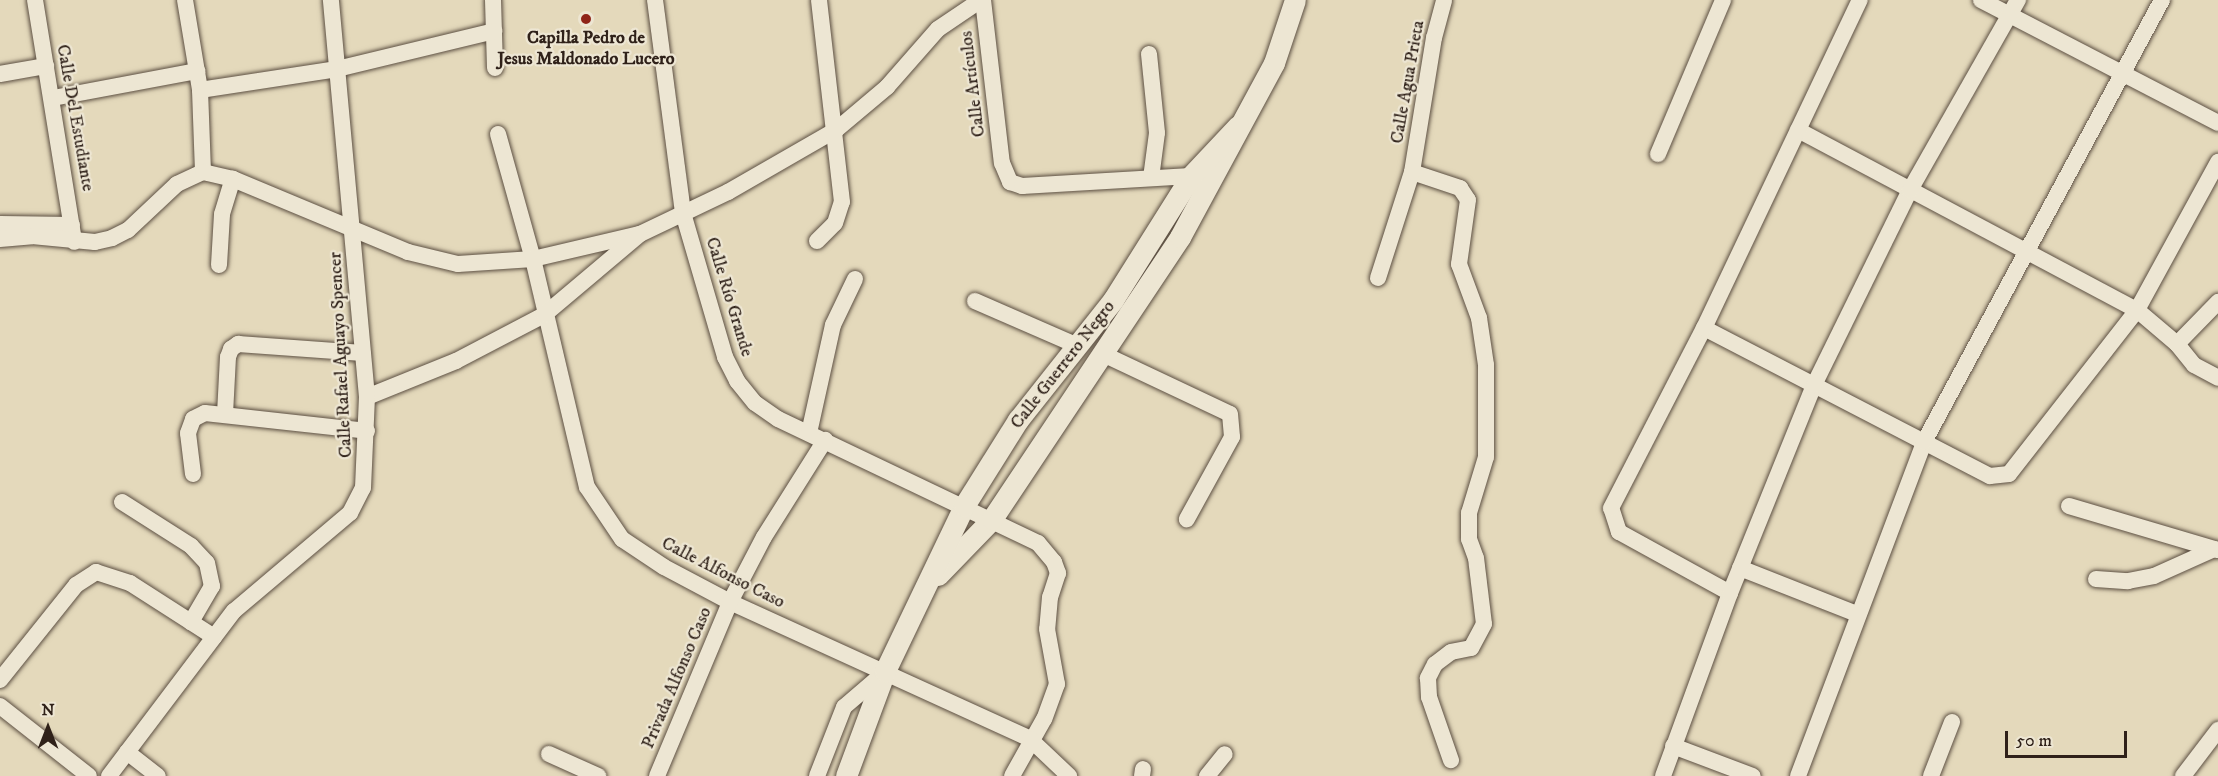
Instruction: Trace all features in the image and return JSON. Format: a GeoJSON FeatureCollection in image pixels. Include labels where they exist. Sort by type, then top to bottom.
{"type":"FeatureCollection","features":[{"type":"Feature","properties":{"kind":"street","name":"Calle Del Estudiante"},"geometry":{"type":"LineString","coordinates":[[35,0],[53,98],[74,242]]}},
{"type":"Feature","properties":{"kind":"street"},"geometry":{"type":"LineString","coordinates":[[0,238],[32,236],[74,242],[95,242],[120,234],[177,184],[203,172],[200,90],[185,0]]}},
{"type":"Feature","properties":{"kind":"street","name":"Calle Rafael Aguayo Spencer"},"geometry":{"type":"LineString","coordinates":[[109,776],[234,611],[350,513],[363,488],[367,431],[366,397],[353,229],[331,0]]}},
{"type":"Feature","properties":{"kind":"street"},"geometry":{"type":"LineString","coordinates":[[493,0],[495,68]]}},
{"type":"Feature","properties":{"kind":"street","name":"Calle Río Grande"},"geometry":{"type":"LineString","coordinates":[[655,0],[683,213],[725,357],[737,381],[762,408],[809,433],[993,519],[1038,543],[1048,552],[1058,573],[1050,597],[1047,629],[1056,684],[1044,719],[1030,739],[1012,776]]}},
{"type":"Feature","properties":{"kind":"street"},"geometry":{"type":"LineString","coordinates":[[817,241],[835,223],[842,202],[836,130],[819,0]]}},
{"type":"Feature","properties":{"kind":"street","name":"Calle Rafael Aguayo Spencer"},"geometry":{"type":"LineString","coordinates":[[203,172],[233,179],[408,252],[458,264],[533,260],[639,234],[747,182],[836,130],[887,87],[938,29],[982,0]]}},
{"type":"Feature","properties":{"kind":"street","name":"Calle Artículos"},"geometry":{"type":"LineString","coordinates":[[982,0],[1005,176],[1022,186],[1151,178]]}},
{"type":"Feature","properties":{"kind":"street","name":"Calle Guerrero Negro"},"geometry":{"type":"LineString","coordinates":[[927,586],[993,519],[1180,237],[1216,175],[1238,126],[1274,63],[1295,0]]}},
{"type":"Feature","properties":{"kind":"street","name":"Calle Agua Prieta"},"geometry":{"type":"LineString","coordinates":[[1378,278],[1412,172],[1444,0]]}},
{"type":"Feature","properties":{"kind":"street"},"geometry":{"type":"LineString","coordinates":[[1658,154],[1723,0]]}},
{"type":"Feature","properties":{"kind":"street"},"geometry":{"type":"LineString","coordinates":[[1730,594],[1619,532],[1611,508],[1704,328],[1860,0]]}},
{"type":"Feature","properties":{"kind":"street"},"geometry":{"type":"LineString","coordinates":[[1981,0],[2014,7],[2123,74],[2218,123]]}},
{"type":"Feature","properties":{"kind":"street"},"geometry":{"type":"LineString","coordinates":[[1798,776],[1857,614],[1924,442],[2025,250],[2162,0]]}},
{"type":"Feature","properties":{"kind":"street"},"geometry":{"type":"LineString","coordinates":[[1664,776],[1730,594],[1814,385],[1910,190],[2014,7]]}},
{"type":"Feature","properties":{"kind":"street"},"geometry":{"type":"LineString","coordinates":[[200,90],[337,69],[494,31]]}},
{"type":"Feature","properties":{"kind":"street"},"geometry":{"type":"LineString","coordinates":[[1149,54],[1157,133],[1151,178],[1191,176]]}},
{"type":"Feature","properties":{"kind":"street"},"geometry":{"type":"LineString","coordinates":[[0,74],[46,66]]}},
{"type":"Feature","properties":{"kind":"street"},"geometry":{"type":"LineString","coordinates":[[53,98],[197,71]]}},
{"type":"Feature","properties":{"kind":"street","name":"Calle Guerrero Negro"},"geometry":{"type":"LineString","coordinates":[[846,776],[885,671],[964,506],[1018,420],[1113,300],[1191,176],[1238,126]]}},
{"type":"Feature","properties":{"kind":"street"},"geometry":{"type":"LineString","coordinates":[[1798,130],[2136,310],[2177,344],[2194,365],[2218,378]]}},
{"type":"Feature","properties":{"kind":"street","name":"Calle Alfonso Caso"},"geometry":{"type":"LineString","coordinates":[[498,134],[533,260],[544,315],[587,487],[601,514],[622,539],[664,567],[730,602],[1030,739],[1070,776]]}},
{"type":"Feature","properties":{"kind":"street"},"geometry":{"type":"LineString","coordinates":[[1704,328],[1990,476],[2009,474],[2136,310],[2218,162]]}},
{"type":"Feature","properties":{"kind":"street"},"geometry":{"type":"LineString","coordinates":[[1412,172],[1460,188],[1468,200],[1459,264],[1484,338],[1486,457],[1469,513],[1469,539],[1476,558],[1484,624],[1471,648],[1451,652],[1435,664],[1428,678],[1429,697],[1451,760]]}},
{"type":"Feature","properties":{"kind":"street"},"geometry":{"type":"LineString","coordinates":[[219,265],[222,214],[233,179]]}},
{"type":"Feature","properties":{"kind":"street"},"geometry":{"type":"LineString","coordinates":[[0,224],[72,225]]}},
{"type":"Feature","properties":{"kind":"street"},"geometry":{"type":"LineString","coordinates":[[366,397],[456,361],[544,315],[639,234]]}},
{"type":"Feature","properties":{"kind":"street"},"geometry":{"type":"LineString","coordinates":[[809,433],[833,325],[855,279]]}},
{"type":"Feature","properties":{"kind":"street"},"geometry":{"type":"LineString","coordinates":[[975,301],[1078,346]]}},
{"type":"Feature","properties":{"kind":"street"},"geometry":{"type":"LineString","coordinates":[[2177,344],[2218,302]]}},
{"type":"Feature","properties":{"kind":"street"},"geometry":{"type":"LineString","coordinates":[[225,414],[228,357],[231,349],[238,344],[363,353]]}},
{"type":"Feature","properties":{"kind":"street"},"geometry":{"type":"LineString","coordinates":[[1103,354],[1230,414],[1232,437],[1187,519]]}},
{"type":"Feature","properties":{"kind":"street"},"geometry":{"type":"LineString","coordinates":[[193,474],[188,433],[193,419],[205,413],[248,416],[267,423],[367,431]]}},
{"type":"Feature","properties":{"kind":"street","name":"Privada Alfonso Caso"},"geometry":{"type":"LineString","coordinates":[[657,776],[730,602],[764,537],[825,440]]}},
{"type":"Feature","properties":{"kind":"street"},"geometry":{"type":"LineString","coordinates":[[122,502],[191,546],[207,563],[212,586],[191,622]]}},
{"type":"Feature","properties":{"kind":"street"},"geometry":{"type":"LineString","coordinates":[[2070,506],[2216,549]]}},
{"type":"Feature","properties":{"kind":"street"},"geometry":{"type":"LineString","coordinates":[[2096,579],[2128,580],[2154,576],[2216,549]]}},
{"type":"Feature","properties":{"kind":"street"},"geometry":{"type":"LineString","coordinates":[[1740,568],[1857,614]]}},
{"type":"Feature","properties":{"kind":"street"},"geometry":{"type":"LineString","coordinates":[[0,680],[76,585],[96,572],[130,583],[214,637]]}},
{"type":"Feature","properties":{"kind":"street"},"geometry":{"type":"LineString","coordinates":[[817,776],[844,707],[885,671]]}},
{"type":"Feature","properties":{"kind":"street"},"geometry":{"type":"LineString","coordinates":[[0,706],[89,776]]}},
{"type":"Feature","properties":{"kind":"street"},"geometry":{"type":"LineString","coordinates":[[1931,776],[1952,722]]}},
{"type":"Feature","properties":{"kind":"street"},"geometry":{"type":"LineString","coordinates":[[2183,776],[2218,731]]}},
{"type":"Feature","properties":{"kind":"street"},"geometry":{"type":"LineString","coordinates":[[1673,746],[1753,776]]}},
{"type":"Feature","properties":{"kind":"street"},"geometry":{"type":"LineString","coordinates":[[127,752],[158,776]]}},
{"type":"Feature","properties":{"kind":"street"},"geometry":{"type":"LineString","coordinates":[[549,754],[598,776]]}},
{"type":"Feature","properties":{"kind":"street"},"geometry":{"type":"LineString","coordinates":[[1207,776],[1225,754]]}},
{"type":"Feature","properties":{"kind":"place","name":"Capilla Pedro de Jesus Maldonado Lucero"},"geometry":{"type":"Point","coordinates":[586,19]}}]}
